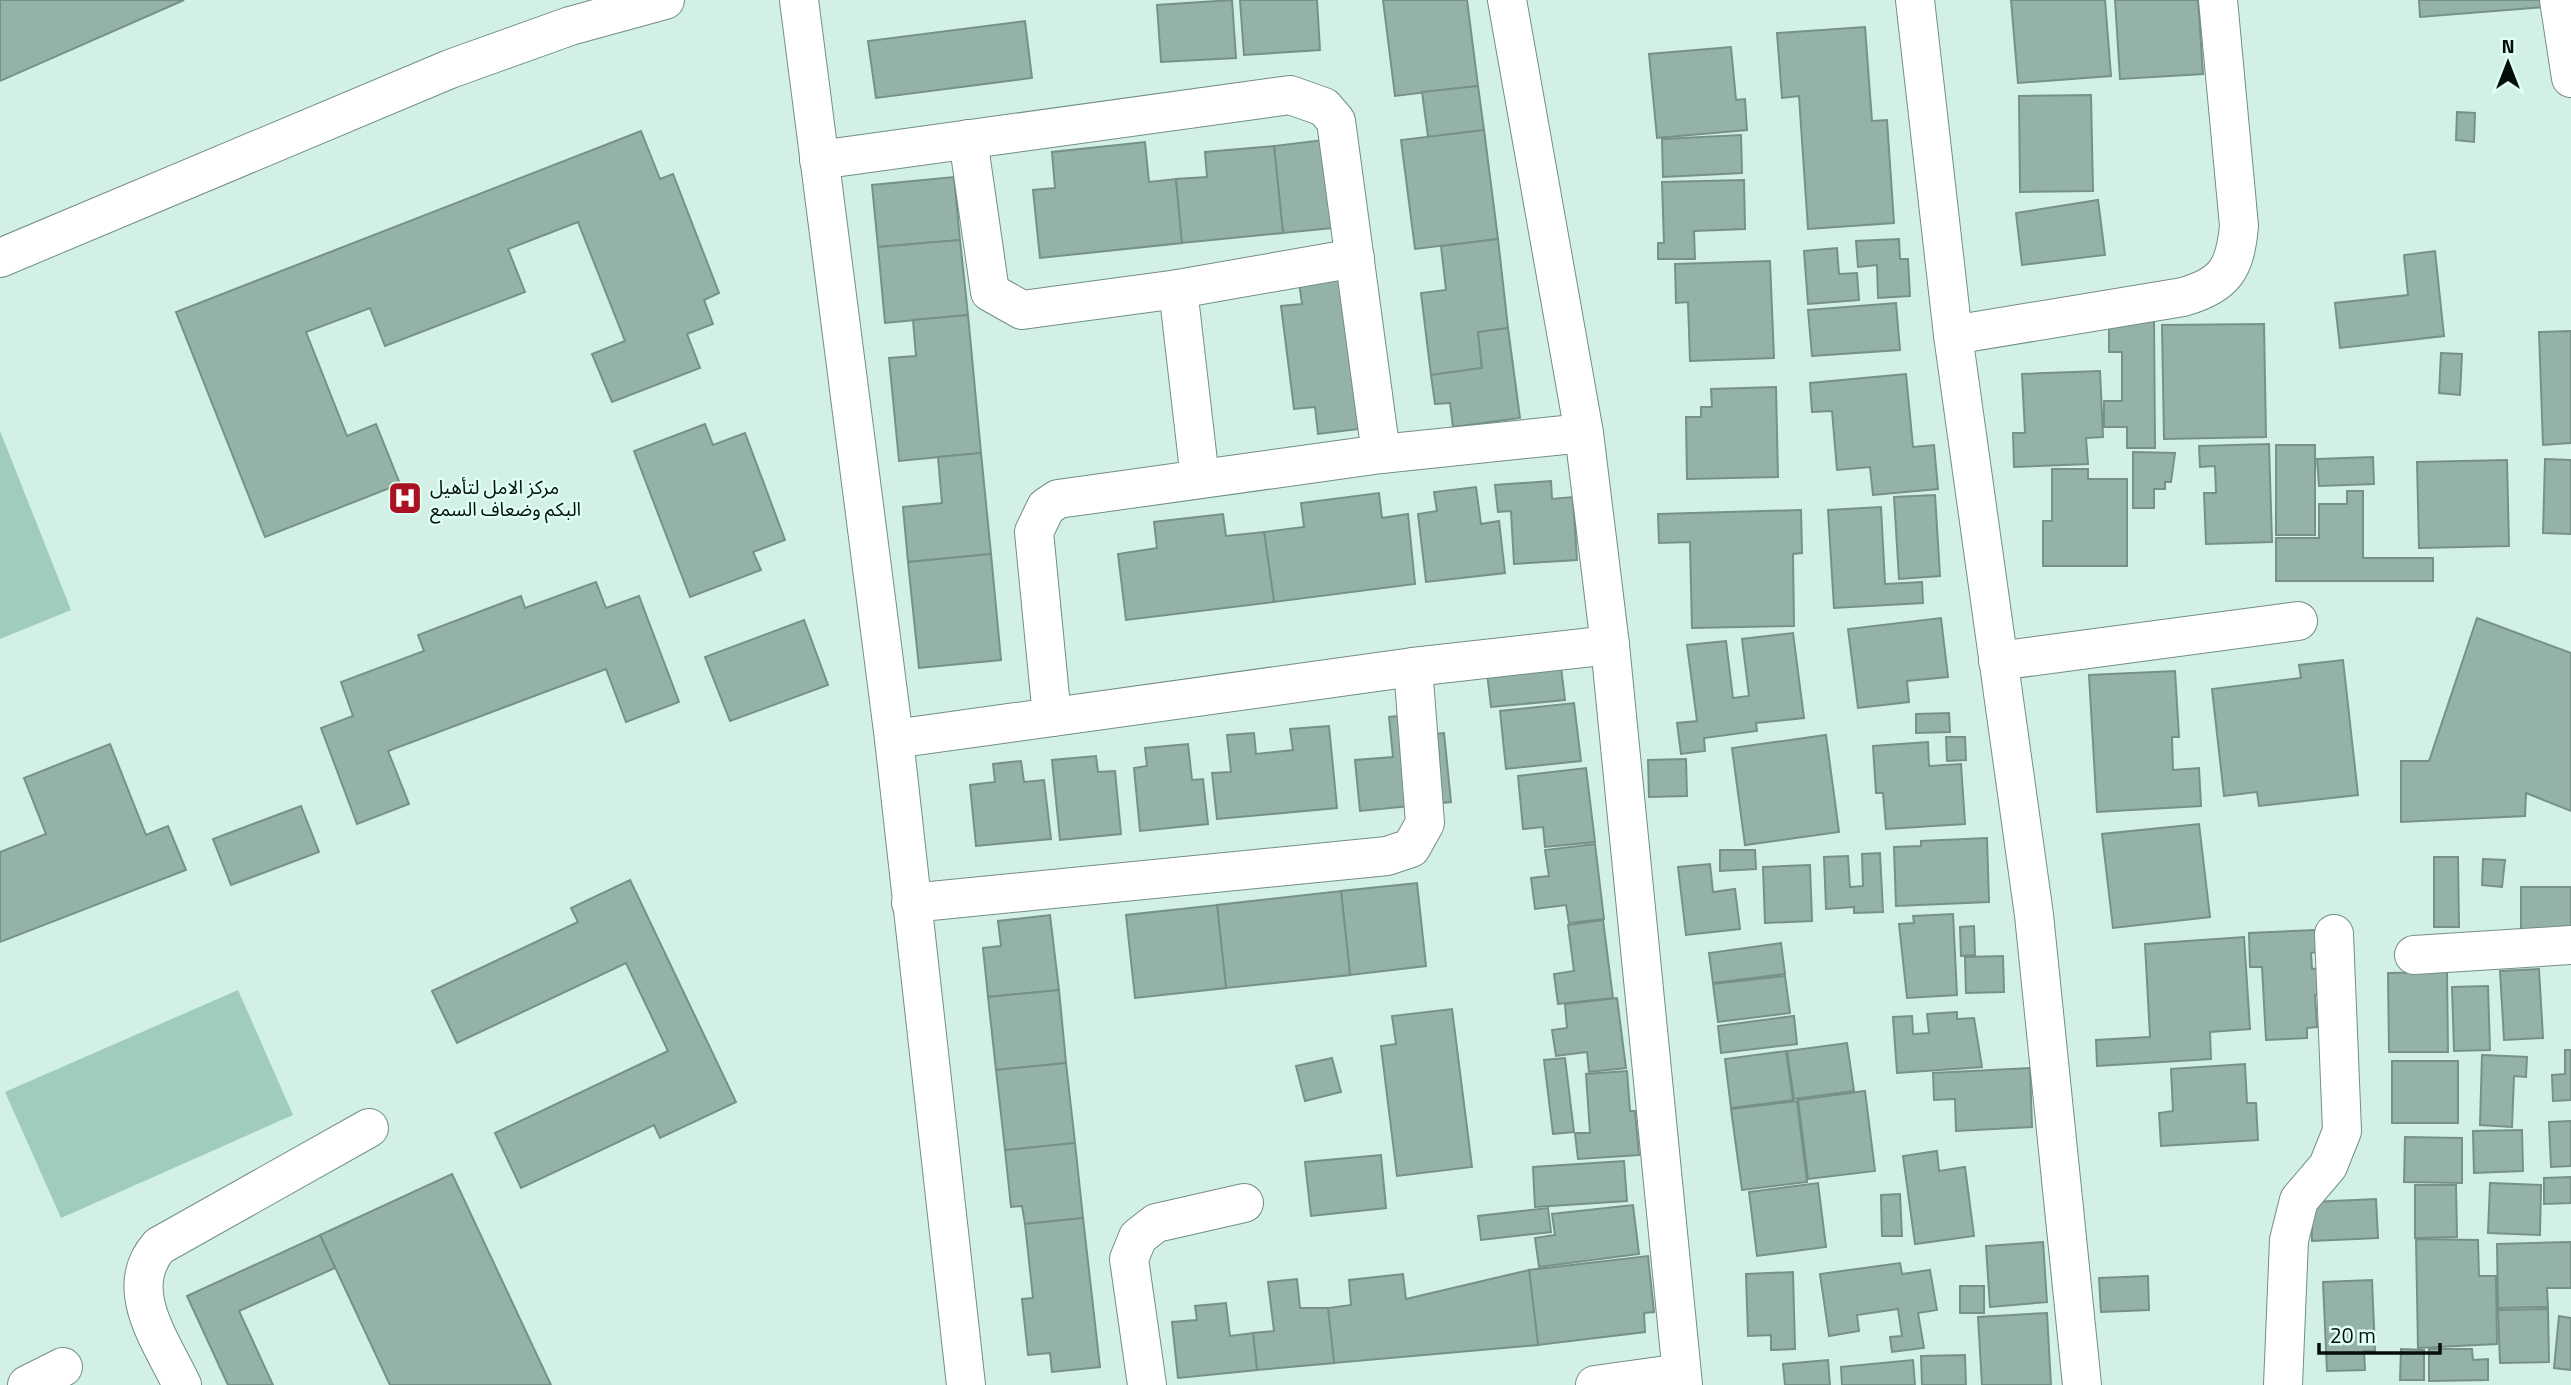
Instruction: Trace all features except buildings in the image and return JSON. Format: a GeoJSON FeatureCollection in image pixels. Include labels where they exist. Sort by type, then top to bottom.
{"type":"FeatureCollection","features":[{"type":"Feature","properties":{"kind":"street"},"geometry":{"type":"LineString","coordinates":[[0,258],[450,69],[570,26],[665,0]]}},
{"type":"Feature","properties":{"kind":"street"},"geometry":{"type":"LineString","coordinates":[[799,0],[894,740],[965,1385]]}},
{"type":"Feature","properties":{"kind":"street"},"geometry":{"type":"LineString","coordinates":[[1507,0],[1584,433],[1610,645],[1682,1379],[1595,1385]]}},
{"type":"Feature","properties":{"kind":"street"},"geometry":{"type":"LineString","coordinates":[[1915,0],[1953,335],[2034,915],[2082,1385]]}},
{"type":"Feature","properties":{"kind":"street"},"geometry":{"type":"LineString","coordinates":[[1953,335],[2183,297],[2206,290],[2228,273],[2237,252],[2239,226],[2218,0]]}},
{"type":"Feature","properties":{"kind":"street"},"geometry":{"type":"LineString","coordinates":[[2559,0],[2571,78]]}},
{"type":"Feature","properties":{"kind":"street"},"geometry":{"type":"LineString","coordinates":[[819,160],[1290,95],[1324,107],[1336,121],[1381,454]]}},
{"type":"Feature","properties":{"kind":"street"},"geometry":{"type":"LineString","coordinates":[[968,139],[990,292],[1007,304],[1022,310],[1178,289],[1355,258]]}},
{"type":"Feature","properties":{"kind":"street"},"geometry":{"type":"LineString","coordinates":[[1178,289],[1200,480]]}},
{"type":"Feature","properties":{"kind":"street"},"geometry":{"type":"LineString","coordinates":[[1052,718],[1034,532],[1046,507],[1058,499],[1381,454],[1584,433]]}},
{"type":"Feature","properties":{"kind":"street"},"geometry":{"type":"LineString","coordinates":[[1998,661],[2298,621]]}},
{"type":"Feature","properties":{"kind":"street"},"geometry":{"type":"LineString","coordinates":[[894,740],[1413,667],[1610,645]]}},
{"type":"Feature","properties":{"kind":"street"},"geometry":{"type":"LineString","coordinates":[[911,903],[1387,856],[1411,848],[1425,823],[1413,667]]}},
{"type":"Feature","properties":{"kind":"street"},"geometry":{"type":"LineString","coordinates":[[2283,1385],[2289,1240],[2299,1200],[2328,1166],[2342,1131],[2334,934]]}},
{"type":"Feature","properties":{"kind":"street"},"geometry":{"type":"LineString","coordinates":[[2414,956],[2571,944]]}},
{"type":"Feature","properties":{"kind":"street"},"geometry":{"type":"LineString","coordinates":[[182,1385],[146,1308],[141,1291],[147,1260],[159,1246],[369,1128]]}},
{"type":"Feature","properties":{"kind":"street"},"geometry":{"type":"LineString","coordinates":[[1147,1385],[1129,1259],[1138,1237],[1156,1223],[1244,1203]]}},
{"type":"Feature","properties":{"kind":"street"},"geometry":{"type":"LineString","coordinates":[[27,1385],[63,1367]]}},
{"type":"Feature","properties":{"kind":"green space"},"geometry":{"type":"Polygon","coordinates":[[[0,431],[71,610],[0,639],[0,431]]]}},
{"type":"Feature","properties":{"kind":"green space"},"geometry":{"type":"Polygon","coordinates":[[[238,990],[293,1115],[61,1218],[5,1092],[238,990]]]}},
{"type":"Feature","properties":{"kind":"place","name":"مركز الامل لتأهيل البكم وضعاف السمع"},"geometry":{"type":"Point","coordinates":[405,498]}}]}
